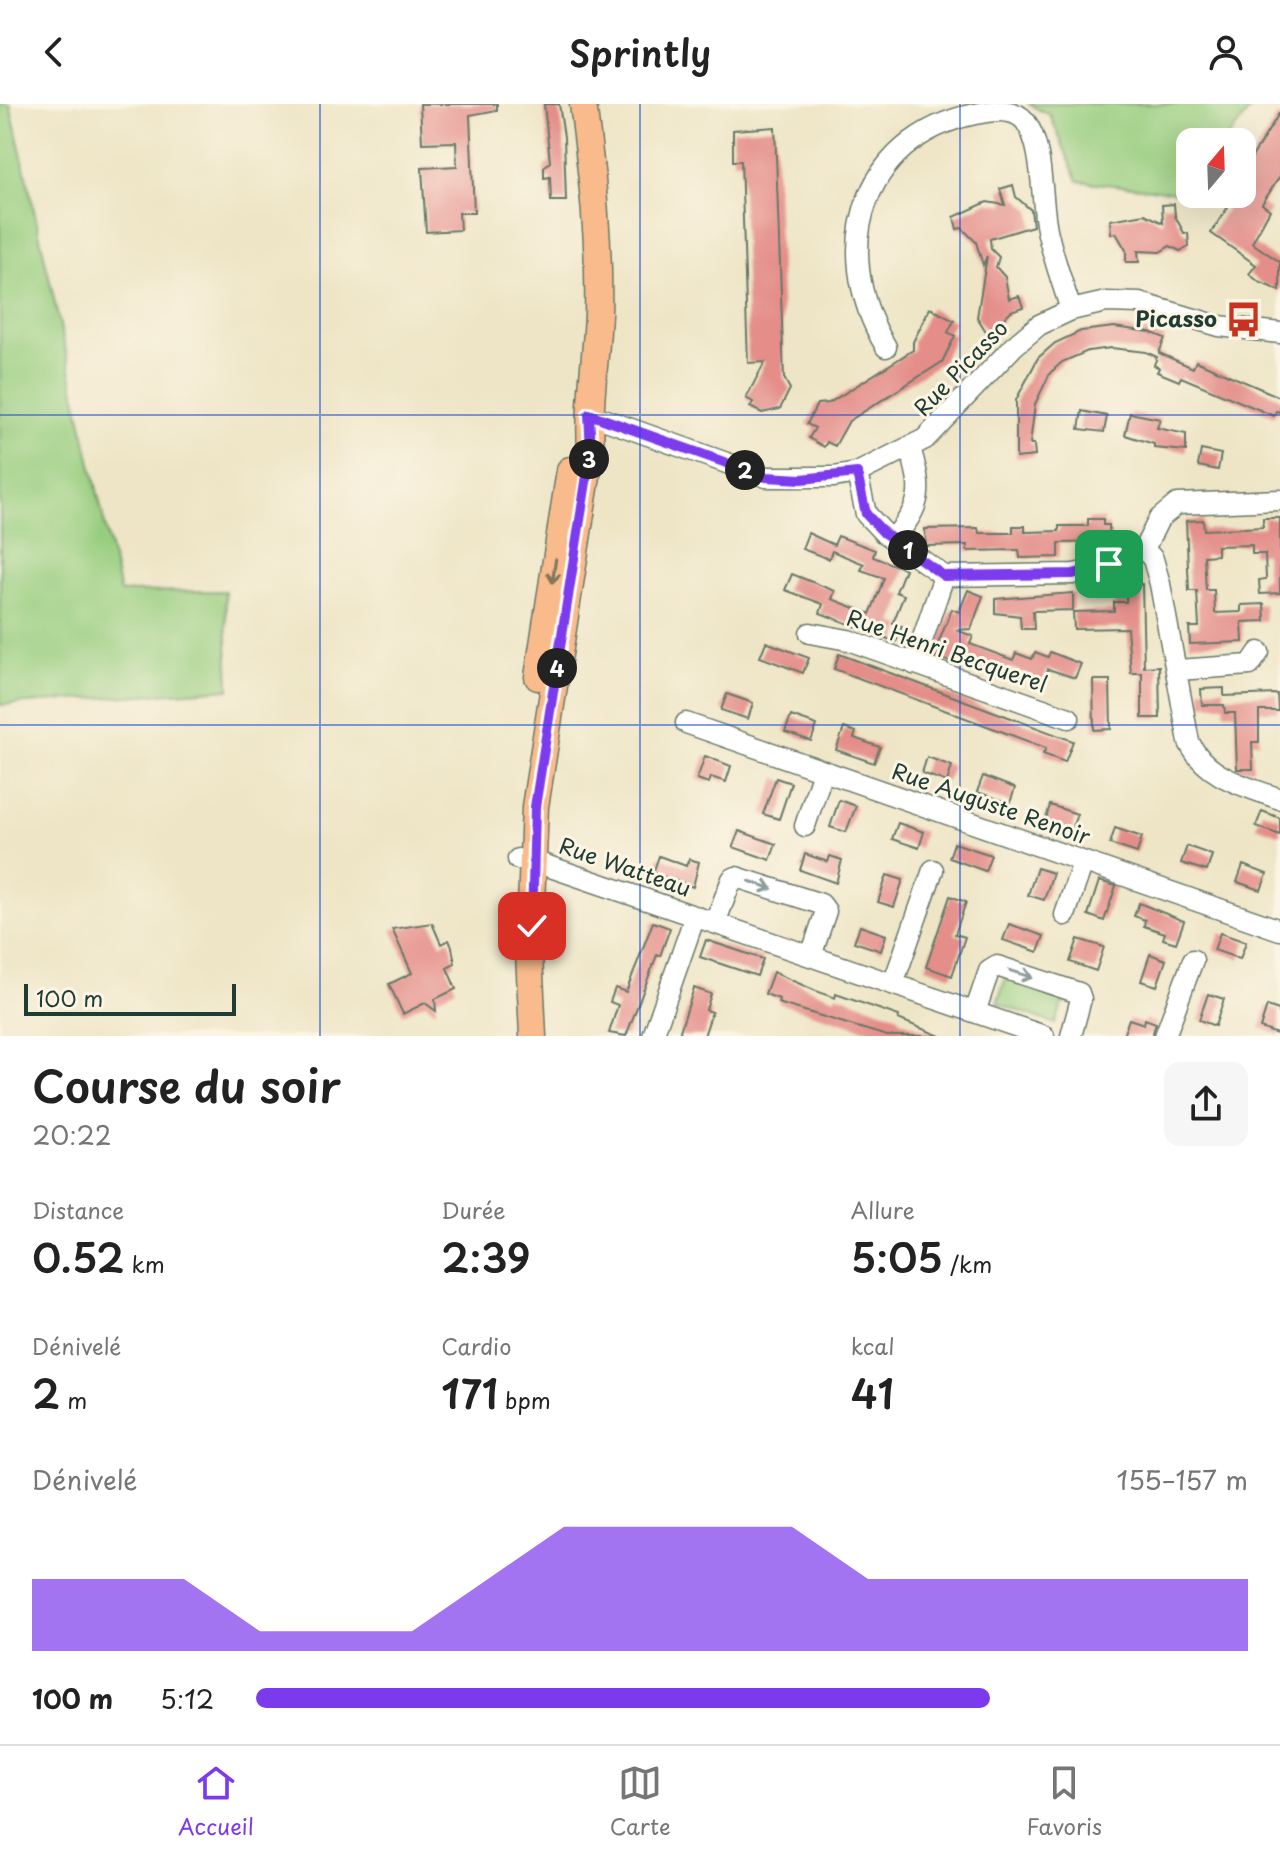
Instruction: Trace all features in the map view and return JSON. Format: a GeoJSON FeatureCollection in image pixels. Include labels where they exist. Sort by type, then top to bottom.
{"type":"FeatureCollection","features":[{"type":"Feature","properties":{"kind":"main road"},"geometry":{"type":"LineString","coordinates":[[533,1036],[529,954],[519,923],[525,860],[523,779],[573,446],[589,414],[598,313],[593,207],[583,104]]}},
{"type":"Feature","properties":{"kind":"street"},"geometry":{"type":"LineString","coordinates":[[886,347],[870,320],[859,288],[856,241],[869,198],[891,158],[935,125],[965,115],[1000,110],[1023,118],[1029,127],[1038,158],[1047,233],[1071,310]]}},
{"type":"Feature","properties":{"kind":"street","name":"Rue Picasso"},"geometry":{"type":"LineString","coordinates":[[589,414],[766,477],[802,479],[857,473],[910,448],[950,416],[1014,346],[1039,325],[1071,310],[1106,302],[1140,303],[1219,326],[1280,333]]}},
{"type":"Feature","properties":{"kind":"street"},"geometry":{"type":"LineString","coordinates":[[893,539],[912,517],[919,500],[919,478],[910,448]]}},
{"type":"Feature","properties":{"kind":"street"},"geometry":{"type":"LineString","coordinates":[[857,473],[866,514],[893,539],[944,576],[1073,574],[1095,570],[1124,554],[1144,549],[1159,519],[1177,504],[1280,500]]}},
{"type":"Feature","properties":{"kind":"street"},"geometry":{"type":"LineString","coordinates":[[1144,549],[1155,564],[1189,742],[1198,761],[1224,778],[1280,799]]}},
{"type":"Feature","properties":{"kind":"street"},"geometry":{"type":"LineString","coordinates":[[914,664],[944,576]]}},
{"type":"Feature","properties":{"kind":"street","name":"Rue Henri Becquerel"},"geometry":{"type":"LineString","coordinates":[[810,633],[848,640],[1069,718]]}},
{"type":"Feature","properties":{"kind":"street"},"geometry":{"type":"LineString","coordinates":[[1177,670],[1250,665],[1259,652]]}},
{"type":"Feature","properties":{"kind":"street","name":"Rue Auguste Renoir"},"geometry":{"type":"LineString","coordinates":[[686,723],[1280,930]]}},
{"type":"Feature","properties":{"kind":"street"},"geometry":{"type":"LineString","coordinates":[[805,826],[823,771]]}},
{"type":"Feature","properties":{"kind":"street","name":"Rue Watteau"},"geometry":{"type":"LineString","coordinates":[[525,860],[1044,1036]]}},
{"type":"Feature","properties":{"kind":"street"},"geometry":{"type":"LineString","coordinates":[[1065,915],[1083,862]]}},
{"type":"Feature","properties":{"kind":"street"},"geometry":{"type":"LineString","coordinates":[[893,984],[933,870]]}},
{"type":"Feature","properties":{"kind":"street"},"geometry":{"type":"LineString","coordinates":[[715,923],[732,879],[736,877],[821,904],[826,911],[811,956]]}},
{"type":"Feature","properties":{"kind":"street"},"geometry":{"type":"LineString","coordinates":[[653,1036],[695,916]]}},
{"type":"Feature","properties":{"kind":"street"},"geometry":{"type":"LineString","coordinates":[[1165,1036],[1193,960]]}},
{"type":"Feature","properties":{"kind":"street"},"geometry":{"type":"LineString","coordinates":[[975,1012],[989,971],[997,966],[1079,993],[1081,999],[1071,1036]]}},
{"type":"Feature","properties":{"kind":"green space"},"geometry":{"type":"Polygon","coordinates":[[[0,104],[10,104],[120,592],[225,591],[229,689],[0,705],[0,104]]]}},
{"type":"Feature","properties":{"kind":"green space"},"geometry":{"type":"Polygon","coordinates":[[[1028,104],[1254,104],[1236,128],[1176,128],[1176,192],[1078,181],[1050,115],[1028,104]]]}},
{"type":"Feature","properties":{"kind":"green space"},"geometry":{"type":"Polygon","coordinates":[[[1007,975],[1066,995],[1055,1024],[997,1003],[1007,975]]]}},
{"type":"Feature","properties":{"kind":"building"},"geometry":{"type":"Polygon","coordinates":[[[420,104],[497,104],[497,110],[470,115],[474,213],[459,213],[460,230],[426,232],[422,168],[457,166],[456,142],[422,143],[420,104]]]}},
{"type":"Feature","properties":{"kind":"building"},"geometry":{"type":"Polygon","coordinates":[[[544,104],[559,104],[564,137],[566,201],[551,201],[550,177],[544,178],[544,167],[550,162],[544,104]]]}},
{"type":"Feature","properties":{"kind":"building"},"geometry":{"type":"Polygon","coordinates":[[[1280,112],[1280,176],[1262,204],[1270,210],[1252,243],[1280,262],[1280,291],[1249,274],[1256,265],[1211,233],[1227,208],[1256,208],[1256,151],[1280,112]]]}},
{"type":"Feature","properties":{"kind":"building"},"geometry":{"type":"Polygon","coordinates":[[[775,127],[784,378],[790,389],[780,409],[762,413],[750,407],[753,402],[746,398],[765,362],[748,363],[741,161],[733,161],[733,130],[775,127]]]}},
{"type":"Feature","properties":{"kind":"building"},"geometry":{"type":"Polygon","coordinates":[[[1013,185],[1016,197],[1031,210],[1033,226],[990,239],[991,249],[999,257],[996,267],[1005,277],[1009,299],[1019,296],[1023,307],[1011,311],[998,324],[999,329],[987,333],[977,317],[987,256],[983,265],[976,242],[962,228],[957,229],[954,217],[987,202],[1005,205],[1000,189],[1013,185]]]}},
{"type":"Feature","properties":{"kind":"building"},"geometry":{"type":"Polygon","coordinates":[[[1174,204],[1175,216],[1184,233],[1188,233],[1189,246],[1180,251],[1170,246],[1160,252],[1138,251],[1139,262],[1126,262],[1126,250],[1116,233],[1111,234],[1110,220],[1145,214],[1163,223],[1162,205],[1174,204]]]}},
{"type":"Feature","properties":{"kind":"building"},"geometry":{"type":"Polygon","coordinates":[[[930,308],[954,321],[948,332],[955,336],[942,362],[849,421],[835,446],[827,442],[824,447],[809,438],[815,428],[807,424],[817,404],[829,403],[913,350],[913,342],[930,308]]]}},
{"type":"Feature","properties":{"kind":"building"},"geometry":{"type":"Polygon","coordinates":[[[1114,327],[1150,332],[1165,338],[1159,353],[1193,368],[1196,361],[1280,397],[1280,412],[1276,411],[1274,416],[1181,377],[1179,381],[1157,372],[1159,368],[1154,365],[1157,357],[1146,352],[1111,348],[1088,351],[1062,362],[1050,373],[1035,404],[1030,444],[1034,444],[1035,456],[1016,458],[1016,400],[1038,358],[1055,343],[1081,331],[1114,327]]]}},
{"type":"Feature","properties":{"kind":"building"},"geometry":{"type":"Polygon","coordinates":[[[1082,411],[1107,416],[1104,432],[1079,429],[1082,411]]]}},
{"type":"Feature","properties":{"kind":"building"},"geometry":{"type":"Polygon","coordinates":[[[1130,413],[1160,419],[1157,428],[1186,434],[1186,451],[1154,448],[1154,444],[1125,435],[1130,413]]]}},
{"type":"Feature","properties":{"kind":"building"},"geometry":{"type":"Polygon","coordinates":[[[1201,450],[1221,454],[1218,470],[1198,466],[1201,450]]]}},
{"type":"Feature","properties":{"kind":"building"},"geometry":{"type":"Polygon","coordinates":[[[1263,518],[1280,518],[1280,593],[1260,594],[1259,580],[1266,579],[1265,554],[1252,554],[1252,545],[1217,546],[1217,555],[1204,556],[1206,590],[1214,590],[1215,613],[1241,612],[1241,605],[1264,604],[1265,621],[1242,622],[1243,642],[1190,644],[1189,627],[1199,627],[1197,591],[1189,591],[1186,521],[1203,520],[1204,530],[1263,527],[1263,518]]]}},
{"type":"Feature","properties":{"kind":"building"},"geometry":{"type":"Polygon","coordinates":[[[1088,519],[1103,519],[1103,525],[1109,525],[1110,542],[1059,543],[1059,557],[1020,558],[1019,550],[967,551],[967,545],[926,546],[925,529],[978,528],[979,533],[1013,533],[1013,526],[1025,526],[1025,532],[1059,531],[1059,526],[1088,526],[1088,519]]]}},
{"type":"Feature","properties":{"kind":"building"},"geometry":{"type":"Polygon","coordinates":[[[808,533],[834,545],[838,536],[875,550],[873,557],[905,569],[896,592],[904,595],[893,623],[902,626],[896,642],[820,613],[823,604],[785,590],[792,574],[835,591],[832,599],[870,614],[875,602],[884,578],[861,570],[864,564],[832,551],[829,559],[802,549],[808,533]]]}},
{"type":"Feature","properties":{"kind":"building"},"geometry":{"type":"Polygon","coordinates":[[[1126,584],[1142,584],[1144,667],[1159,666],[1160,718],[1142,718],[1142,673],[1131,673],[1127,628],[1074,629],[1073,612],[1114,611],[1114,602],[1126,602],[1126,584]]]}},
{"type":"Feature","properties":{"kind":"building"},"geometry":{"type":"Polygon","coordinates":[[[968,590],[983,596],[971,629],[956,630],[973,636],[970,644],[1013,660],[1016,653],[1032,659],[1035,652],[1048,657],[1050,652],[1081,664],[1075,678],[1048,669],[1043,681],[1010,668],[1007,676],[961,658],[959,665],[933,656],[952,609],[959,612],[968,590]]]}},
{"type":"Feature","properties":{"kind":"building"},"geometry":{"type":"Polygon","coordinates":[[[1073,593],[1073,610],[1033,611],[1034,629],[1021,629],[1020,616],[995,613],[995,599],[1073,593]]]}},
{"type":"Feature","properties":{"kind":"building"},"geometry":{"type":"Polygon","coordinates":[[[766,642],[809,658],[803,673],[760,657],[766,642]]]}},
{"type":"Feature","properties":{"kind":"building"},"geometry":{"type":"Polygon","coordinates":[[[839,654],[1073,741],[1065,762],[1043,754],[1046,748],[834,669],[839,654]]]}},
{"type":"Feature","properties":{"kind":"building"},"geometry":{"type":"Polygon","coordinates":[[[1093,680],[1110,680],[1111,729],[1094,730],[1093,680]]]}},
{"type":"Feature","properties":{"kind":"building"},"geometry":{"type":"Polygon","coordinates":[[[1224,688],[1224,696],[1277,694],[1278,711],[1259,711],[1259,742],[1252,742],[1253,769],[1237,769],[1235,713],[1225,713],[1224,705],[1202,705],[1201,689],[1224,688]]]}},
{"type":"Feature","properties":{"kind":"building"},"geometry":{"type":"Polygon","coordinates":[[[727,694],[753,703],[748,719],[721,710],[727,694]]]}},
{"type":"Feature","properties":{"kind":"building"},"geometry":{"type":"Polygon","coordinates":[[[791,716],[817,725],[811,741],[785,732],[791,716]]]}},
{"type":"Feature","properties":{"kind":"building"},"geometry":{"type":"Polygon","coordinates":[[[844,728],[856,732],[854,738],[880,747],[874,763],[836,750],[844,728]]]}},
{"type":"Feature","properties":{"kind":"building"},"geometry":{"type":"Polygon","coordinates":[[[705,756],[731,766],[726,782],[711,777],[709,783],[697,779],[705,756]]]}},
{"type":"Feature","properties":{"kind":"building"},"geometry":{"type":"Polygon","coordinates":[[[927,757],[952,766],[947,782],[922,773],[927,757]]]}},
{"type":"Feature","properties":{"kind":"building"},"geometry":{"type":"Polygon","coordinates":[[[983,776],[1015,788],[1010,803],[977,792],[983,776]]]}},
{"type":"Feature","properties":{"kind":"building"},"geometry":{"type":"Polygon","coordinates":[[[776,778],[791,783],[779,819],[763,814],[776,778]]]}},
{"type":"Feature","properties":{"kind":"building"},"geometry":{"type":"Polygon","coordinates":[[[839,800],[856,806],[846,832],[830,827],[839,800]]]}},
{"type":"Feature","properties":{"kind":"building"},"geometry":{"type":"Polygon","coordinates":[[[1050,805],[1077,814],[1071,831],[1045,822],[1050,805]]]}},
{"type":"Feature","properties":{"kind":"building"},"geometry":{"type":"Polygon","coordinates":[[[1262,811],[1280,818],[1280,835],[1256,826],[1262,811]]]}},
{"type":"Feature","properties":{"kind":"building"},"geometry":{"type":"Polygon","coordinates":[[[898,823],[924,832],[919,848],[892,839],[898,823]]]}},
{"type":"Feature","properties":{"kind":"building"},"geometry":{"type":"Polygon","coordinates":[[[1115,828],[1142,837],[1137,853],[1110,844],[1115,828]]]}},
{"type":"Feature","properties":{"kind":"building"},"geometry":{"type":"Polygon","coordinates":[[[739,831],[776,844],[770,860],[733,847],[739,831]]]}},
{"type":"Feature","properties":{"kind":"building"},"geometry":{"type":"Polygon","coordinates":[[[954,843],[991,855],[985,871],[949,858],[954,843]]]}},
{"type":"Feature","properties":{"kind":"building"},"geometry":{"type":"Polygon","coordinates":[[[1187,846],[1212,855],[1207,871],[1181,863],[1187,846]]]}},
{"type":"Feature","properties":{"kind":"building"},"geometry":{"type":"Polygon","coordinates":[[[805,854],[828,862],[830,856],[842,860],[836,883],[800,870],[805,854]]]}},
{"type":"Feature","properties":{"kind":"building"},"geometry":{"type":"Polygon","coordinates":[[[659,856],[686,866],[689,859],[699,862],[693,887],[653,873],[659,856]]]}},
{"type":"Feature","properties":{"kind":"building"},"geometry":{"type":"Polygon","coordinates":[[[1243,865],[1267,874],[1261,890],[1237,882],[1243,865]]]}},
{"type":"Feature","properties":{"kind":"building"},"geometry":{"type":"Polygon","coordinates":[[[1037,868],[1053,873],[1044,900],[1028,895],[1037,868]]]}},
{"type":"Feature","properties":{"kind":"building"},"geometry":{"type":"Polygon","coordinates":[[[887,875],[903,880],[894,907],[878,902],[887,875]]]}},
{"type":"Feature","properties":{"kind":"building"},"geometry":{"type":"Polygon","coordinates":[[[1099,881],[1116,886],[1104,921],[1088,915],[1099,881]]]}},
{"type":"Feature","properties":{"kind":"building"},"geometry":{"type":"Polygon","coordinates":[[[950,896],[966,902],[955,934],[965,937],[952,976],[926,967],[950,896]]]}},
{"type":"Feature","properties":{"kind":"building"},"geometry":{"type":"Polygon","coordinates":[[[1139,903],[1184,921],[1176,943],[1163,939],[1165,933],[1144,926],[1145,920],[1134,916],[1139,903]]]}},
{"type":"Feature","properties":{"kind":"building"},"geometry":{"type":"Polygon","coordinates":[[[653,922],[670,928],[660,956],[657,955],[626,1036],[609,1033],[618,1005],[610,1002],[615,988],[626,992],[653,922]]]}},
{"type":"Feature","properties":{"kind":"building"},"geometry":{"type":"Polygon","coordinates":[[[432,923],[441,944],[449,940],[452,947],[455,964],[447,968],[456,989],[435,999],[436,1011],[425,1003],[403,1014],[389,984],[412,973],[392,929],[432,923]]]}},
{"type":"Feature","properties":{"kind":"building"},"geometry":{"type":"Polygon","coordinates":[[[1009,924],[1044,936],[1038,952],[1003,940],[1009,924]]]}},
{"type":"Feature","properties":{"kind":"building"},"geometry":{"type":"Polygon","coordinates":[[[860,926],[886,935],[881,951],[854,942],[860,926]]]}},
{"type":"Feature","properties":{"kind":"building"},"geometry":{"type":"Polygon","coordinates":[[[1220,933],[1246,942],[1240,959],[1214,950],[1220,933]]]}},
{"type":"Feature","properties":{"kind":"building"},"geometry":{"type":"Polygon","coordinates":[[[1078,939],[1104,947],[1096,971],[1070,962],[1078,939]]]}},
{"type":"Feature","properties":{"kind":"building"},"geometry":{"type":"Polygon","coordinates":[[[706,940],[763,959],[757,976],[700,957],[706,940]]]}},
{"type":"Feature","properties":{"kind":"building"},"geometry":{"type":"Polygon","coordinates":[[[1150,954],[1166,960],[1157,986],[1141,981],[1150,954]]]}},
{"type":"Feature","properties":{"kind":"building"},"geometry":{"type":"Polygon","coordinates":[[[773,972],[835,998],[836,994],[899,1016],[898,1019],[940,1036],[887,1036],[778,1003],[779,999],[765,994],[773,972]]]}},
{"type":"Feature","properties":{"kind":"building"},"geometry":{"type":"Polygon","coordinates":[[[694,988],[711,994],[706,1010],[712,1012],[704,1036],[682,1036],[680,1031],[694,988]]]}},
{"type":"Feature","properties":{"kind":"building"},"geometry":{"type":"Polygon","coordinates":[[[1208,994],[1224,999],[1215,1026],[1199,1020],[1208,994]]]}},
{"type":"Feature","properties":{"kind":"building"},"geometry":{"type":"Polygon","coordinates":[[[1267,1006],[1279,1010],[1280,1035],[1260,1028],[1267,1006]]]}},
{"type":"Feature","properties":{"kind":"building"},"geometry":{"type":"Polygon","coordinates":[[[1129,1019],[1144,1024],[1145,1019],[1156,1023],[1152,1036],[1123,1036],[1129,1019]]]}},
{"type":"Feature","properties":{"kind":"place","name":"Picasso"},"geometry":{"type":"Point","coordinates":[1243,319]}},
{"type":"Feature","properties":{"kind":"route"},"geometry":{"type":"LineString","coordinates":[[532,926],[535,807],[591,450],[589,414],[766,477],[802,479],[857,473],[866,514],[884,533],[944,576],[1073,574],[1109,564]]}}]}
